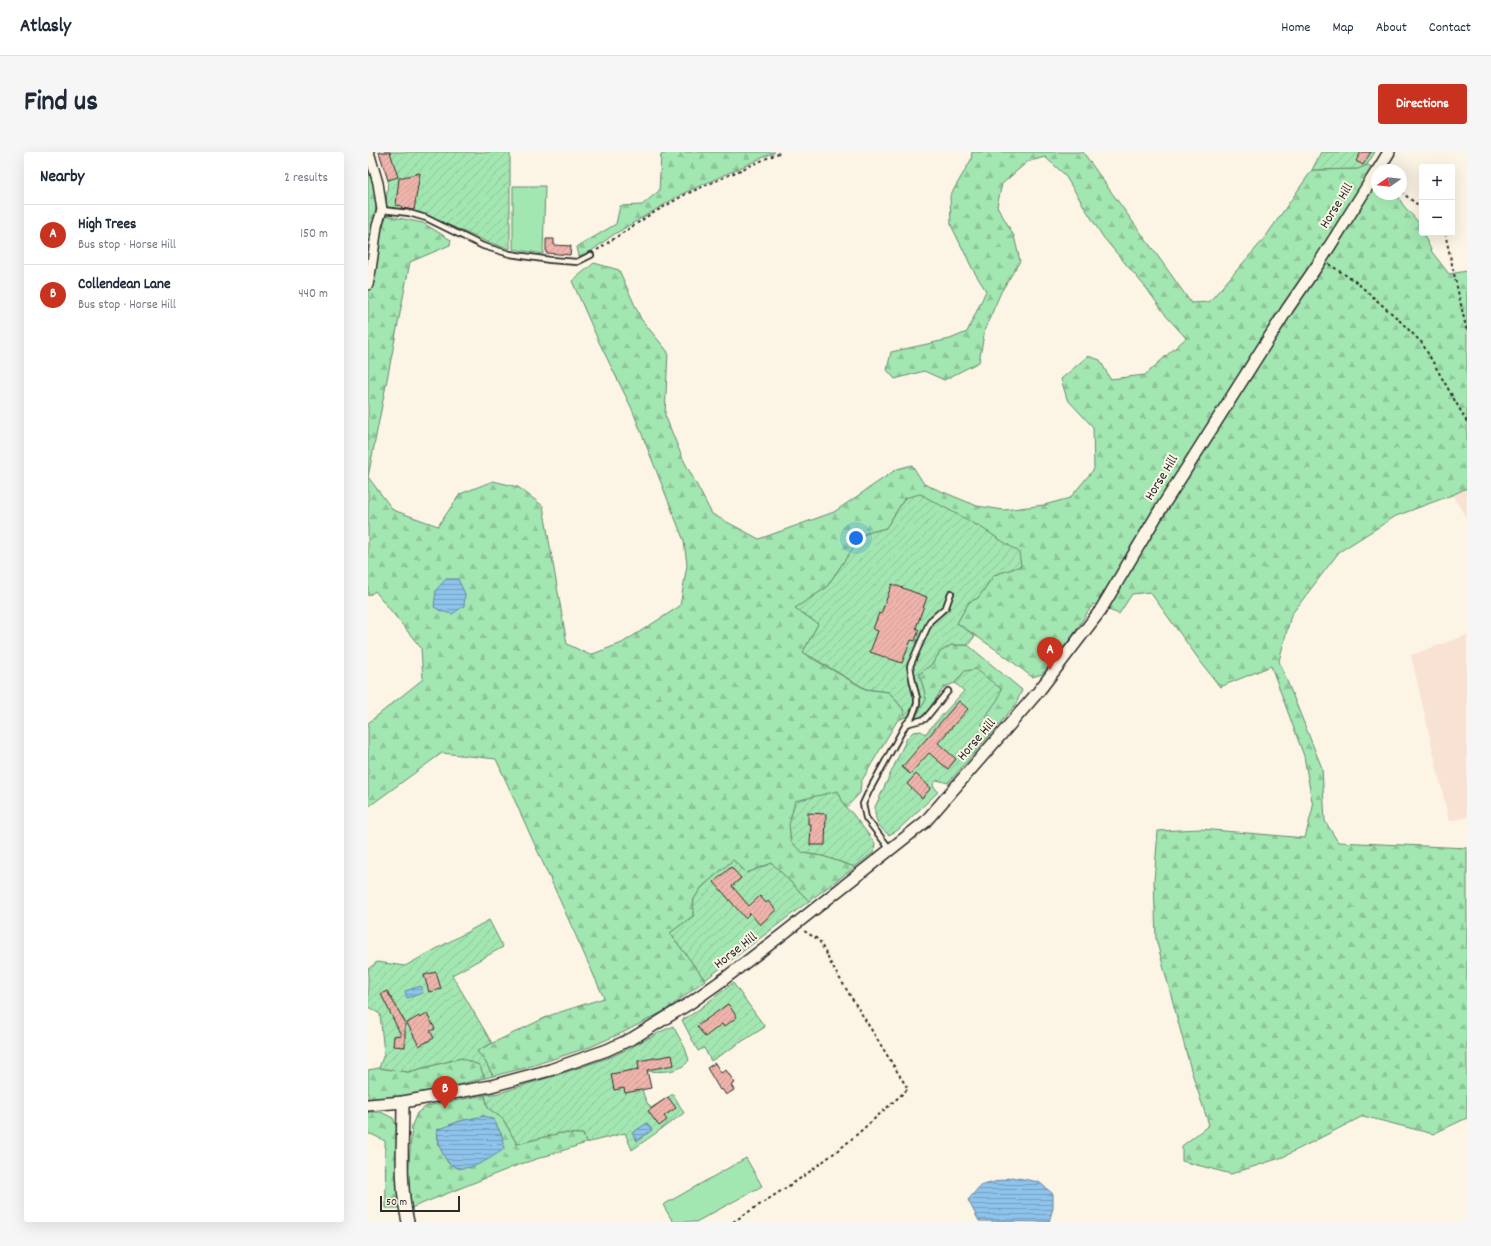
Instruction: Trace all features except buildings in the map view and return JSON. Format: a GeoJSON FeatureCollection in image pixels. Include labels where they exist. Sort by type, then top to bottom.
{"type":"FeatureCollection","features":[{"type":"Feature","properties":{"kind":"street"},"geometry":{"type":"LineString","coordinates":[[368,285],[372,270],[377,226],[382,210],[378,183],[369,152]]}},
{"type":"Feature","properties":{"kind":"street","name":"Horse Hill"},"geometry":{"type":"LineString","coordinates":[[1381,164],[1389,152]]}},
{"type":"Feature","properties":{"kind":"street","name":"Horse Hill"},"geometry":{"type":"LineString","coordinates":[[368,1105],[403,1102],[491,1086],[550,1070],[607,1050],[633,1038],[690,1003],[724,979],[925,822],[1038,692],[1100,611],[1161,508],[1371,181]]}},
{"type":"Feature","properties":{"kind":"street"},"geometry":{"type":"LineString","coordinates":[[403,1102],[403,1178],[405,1208],[408,1222]]}},
{"type":"Feature","properties":{"kind":"lane"},"geometry":{"type":"LineString","coordinates":[[382,210],[409,213],[426,218],[483,246],[510,254],[550,260],[577,262],[591,255]]}},
{"type":"Feature","properties":{"kind":"lane"},"geometry":{"type":"LineString","coordinates":[[890,849],[866,818],[863,804],[906,724],[912,717],[917,704],[917,698],[910,666],[930,621],[946,607],[952,593]]}},
{"type":"Feature","properties":{"kind":"lane"},"geometry":{"type":"LineString","coordinates":[[906,724],[925,719],[948,691]]}},
{"type":"Feature","properties":{"kind":"path"},"geometry":{"type":"LineString","coordinates":[[591,255],[610,240],[684,195],[781,152]]}},
{"type":"Feature","properties":{"kind":"path"},"geometry":{"type":"LineString","coordinates":[[1407,197],[1419,206]]}},
{"type":"Feature","properties":{"kind":"path"},"geometry":{"type":"LineString","coordinates":[[1446,236],[1467,332]]}},
{"type":"Feature","properties":{"kind":"path"},"geometry":{"type":"LineString","coordinates":[[1321,260],[1356,282],[1398,319],[1422,343],[1467,422]]}},
{"type":"Feature","properties":{"kind":"path"},"geometry":{"type":"LineString","coordinates":[[733,1222],[804,1176],[846,1144],[908,1089],[832,966],[819,940],[794,925]]}},
{"type":"Feature","properties":{"kind":"shaded area"},"geometry":{"type":"Polygon","coordinates":[[[1467,488],[1467,519],[1452,495],[1467,488]]]}},
{"type":"Feature","properties":{"kind":"shaded area"},"geometry":{"type":"Polygon","coordinates":[[[1467,635],[1467,817],[1449,821],[1411,655],[1467,635]]]}},
{"type":"Feature","properties":{"kind":"green space"},"geometry":{"type":"Polygon","coordinates":[[[379,152],[510,152],[510,249],[487,242],[419,212],[389,208],[386,205],[388,180],[379,152]]]}},
{"type":"Feature","properties":{"kind":"green space"},"geometry":{"type":"Polygon","coordinates":[[[669,152],[775,152],[682,194],[613,235],[590,252],[579,256],[577,247],[616,224],[620,206],[642,205],[659,191],[661,155],[669,152]]]}},
{"type":"Feature","properties":{"kind":"green space"},"geometry":{"type":"Polygon","coordinates":[[[972,152],[1083,152],[1191,303],[1209,302],[1264,239],[1312,170],[1357,169],[1367,165],[1371,167],[1371,200],[1400,200],[1419,224],[1419,236],[1424,236],[1432,252],[1449,274],[1467,271],[1467,488],[1396,516],[1339,552],[1291,615],[1279,661],[1322,768],[1325,821],[1338,842],[1467,848],[1467,1118],[1433,1134],[1363,1116],[1283,1157],[1231,1174],[1182,1161],[1182,1146],[1209,1125],[1191,1070],[1156,939],[1154,881],[1158,831],[1201,829],[1305,838],[1313,807],[1304,756],[1271,666],[1220,687],[1150,592],[1132,594],[1119,614],[1093,604],[1071,638],[1042,674],[1032,677],[1001,653],[957,623],[969,602],[978,598],[994,575],[1020,566],[905,498],[886,528],[864,534],[826,588],[796,608],[818,624],[803,653],[865,689],[889,692],[903,709],[905,717],[897,721],[861,782],[860,793],[803,853],[823,856],[855,867],[809,901],[772,863],[747,873],[733,860],[702,887],[694,899],[693,916],[670,933],[705,980],[666,1010],[624,1032],[590,1047],[525,1068],[493,1076],[486,1063],[476,1051],[551,1015],[604,998],[496,759],[442,753],[368,807],[368,723],[423,679],[421,648],[375,591],[368,596],[368,477],[393,510],[438,526],[460,494],[493,481],[518,487],[543,506],[567,644],[590,655],[622,643],[680,606],[687,565],[684,541],[632,409],[599,342],[572,281],[594,263],[619,270],[641,319],[668,352],[665,415],[682,457],[712,514],[759,539],[834,512],[897,469],[912,465],[924,484],[977,506],[1004,510],[1044,505],[1070,498],[1094,469],[1093,427],[1067,399],[1061,379],[1088,356],[1100,360],[1110,379],[1145,375],[1186,338],[1167,317],[1147,289],[1103,237],[1064,174],[1045,157],[1027,162],[1002,184],[997,206],[1014,236],[1020,261],[1001,292],[985,329],[979,362],[944,380],[924,371],[895,379],[887,370],[891,352],[950,339],[967,332],[986,291],[973,270],[951,225],[950,196],[971,160],[972,152]]]}},
{"type":"Feature","properties":{"kind":"green space"},"geometry":{"type":"Polygon","coordinates":[[[1321,152],[1375,152],[1367,165],[1358,169],[1312,170],[1321,152]]]}},
{"type":"Feature","properties":{"kind":"green space"},"geometry":{"type":"Polygon","coordinates":[[[368,160],[376,193],[375,213],[423,223],[451,240],[450,245],[410,262],[368,477],[368,160]]]}},
{"type":"Feature","properties":{"kind":"green space"},"geometry":{"type":"Polygon","coordinates":[[[513,186],[545,186],[543,254],[513,249],[513,186]]]}},
{"type":"Feature","properties":{"kind":"green space"},"geometry":{"type":"Polygon","coordinates":[[[920,494],[982,528],[1019,552],[1021,566],[994,575],[978,598],[969,602],[957,623],[975,636],[968,645],[951,645],[940,652],[932,664],[919,674],[926,700],[916,716],[905,717],[903,709],[889,692],[866,689],[803,652],[818,624],[795,608],[826,588],[864,534],[886,528],[905,498],[920,494]]]}},
{"type":"Feature","properties":{"kind":"green space"},"geometry":{"type":"Polygon","coordinates":[[[951,645],[968,645],[1022,690],[1016,704],[990,735],[981,723],[965,671],[955,683],[944,687],[924,716],[919,719],[916,716],[926,699],[919,674],[932,664],[940,652],[951,645]]]}},
{"type":"Feature","properties":{"kind":"green space"},"geometry":{"type":"Polygon","coordinates":[[[976,669],[1001,689],[998,699],[981,723],[990,735],[948,783],[937,780],[933,785],[938,792],[898,830],[889,835],[878,823],[875,815],[875,807],[907,738],[913,732],[921,731],[925,734],[964,691],[955,683],[965,671],[976,669]]]}},
{"type":"Feature","properties":{"kind":"green space"},"geometry":{"type":"Polygon","coordinates":[[[838,791],[845,807],[852,813],[875,843],[874,852],[855,867],[823,856],[803,853],[791,842],[789,825],[795,801],[838,791]]]}},
{"type":"Feature","properties":{"kind":"green space"},"geometry":{"type":"Polygon","coordinates":[[[733,860],[747,873],[772,863],[809,901],[705,980],[670,933],[693,916],[694,899],[702,887],[733,860]]]}},
{"type":"Feature","properties":{"kind":"green space"},"geometry":{"type":"Polygon","coordinates":[[[489,920],[503,947],[452,975],[492,1043],[477,1051],[493,1076],[485,1078],[479,1065],[461,1058],[408,1072],[379,1068],[384,1054],[380,1014],[368,1007],[368,969],[377,962],[405,966],[489,920]]]}},
{"type":"Feature","properties":{"kind":"green space"},"geometry":{"type":"Polygon","coordinates":[[[733,983],[765,1027],[711,1061],[704,1048],[698,1051],[682,1020],[694,1013],[733,983]]]}},
{"type":"Feature","properties":{"kind":"green space"},"geometry":{"type":"Polygon","coordinates":[[[673,1026],[685,1048],[689,1060],[685,1065],[673,1070],[640,1071],[642,1091],[651,1108],[673,1094],[684,1113],[632,1150],[625,1133],[586,1143],[583,1134],[560,1133],[517,1144],[503,1119],[488,1108],[485,1095],[499,1093],[613,1056],[673,1026]]]}},
{"type":"Feature","properties":{"kind":"green space"},"geometry":{"type":"Polygon","coordinates":[[[461,1058],[480,1065],[485,1078],[425,1093],[368,1100],[368,1070],[379,1068],[408,1072],[461,1058]]]}},
{"type":"Feature","properties":{"kind":"green space"},"geometry":{"type":"Polygon","coordinates":[[[485,1095],[488,1108],[503,1119],[517,1144],[560,1133],[583,1134],[586,1143],[518,1165],[411,1208],[408,1175],[412,1125],[417,1113],[427,1106],[485,1095]],[[484,1116],[460,1121],[437,1130],[439,1146],[448,1163],[460,1169],[502,1136],[494,1120],[484,1116]]]}},
{"type":"Feature","properties":{"kind":"green space"},"geometry":{"type":"Polygon","coordinates":[[[368,1112],[381,1112],[393,1118],[397,1129],[400,1208],[386,1208],[385,1141],[368,1134],[368,1112]]]}},
{"type":"Feature","properties":{"kind":"green space"},"geometry":{"type":"Polygon","coordinates":[[[746,1158],[762,1186],[696,1222],[673,1222],[663,1205],[746,1158]]]}},
{"type":"Feature","properties":{"kind":"water"},"geometry":{"type":"Polygon","coordinates":[[[446,579],[458,579],[465,594],[464,606],[452,614],[434,607],[436,590],[446,579]]]}},
{"type":"Feature","properties":{"kind":"water"},"geometry":{"type":"Polygon","coordinates":[[[421,986],[423,993],[407,998],[405,991],[421,986]]]}},
{"type":"Feature","properties":{"kind":"water"},"geometry":{"type":"Polygon","coordinates":[[[484,1116],[494,1120],[502,1136],[504,1149],[492,1157],[469,1167],[460,1168],[452,1165],[445,1158],[440,1147],[437,1130],[460,1121],[484,1116]]]}},
{"type":"Feature","properties":{"kind":"water"},"geometry":{"type":"Polygon","coordinates":[[[647,1123],[652,1130],[637,1141],[632,1133],[647,1123]]]}},
{"type":"Feature","properties":{"kind":"water"},"geometry":{"type":"Polygon","coordinates":[[[1012,1177],[1039,1182],[1053,1194],[1053,1208],[1049,1222],[979,1221],[968,1200],[980,1186],[1012,1177]]]}},
{"type":"Feature","properties":{"kind":"place","name":"High Trees"},"geometry":{"type":"Point","coordinates":[1050,670]}},
{"type":"Feature","properties":{"kind":"place","name":"Collendean Lane"},"geometry":{"type":"Point","coordinates":[445,1109]}}]}
